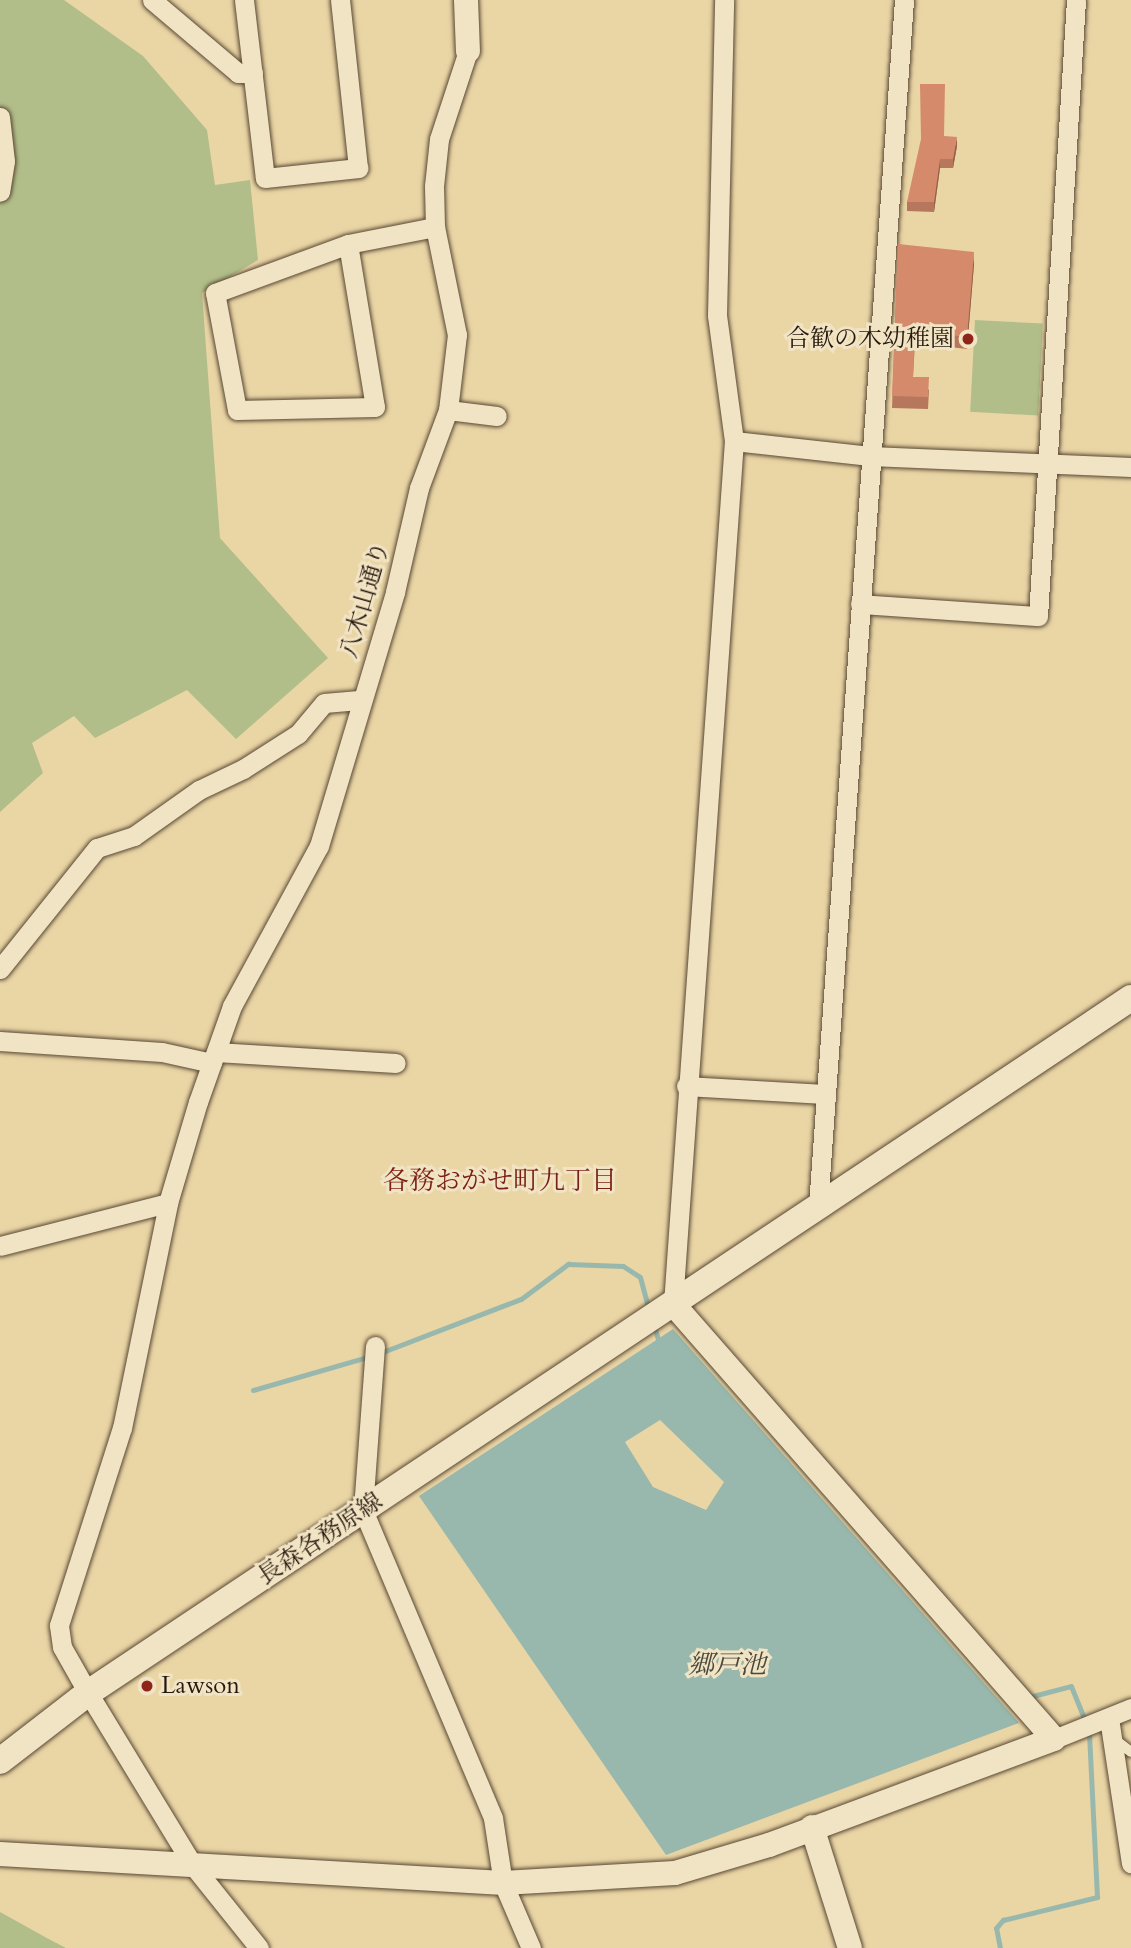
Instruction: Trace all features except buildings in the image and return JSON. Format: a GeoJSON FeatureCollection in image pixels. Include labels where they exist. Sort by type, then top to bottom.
{"type":"FeatureCollection","features":[{"type":"Feature","properties":{"kind":"main road","name":"長森各務原線"},"geometry":{"type":"LineString","coordinates":[[0,1761],[88,1693],[1131,998]]}},
{"type":"Feature","properties":{"kind":"street"},"geometry":{"type":"LineString","coordinates":[[152,0],[238,73],[253,73]]}},
{"type":"Feature","properties":{"kind":"street"},"geometry":{"type":"LineString","coordinates":[[244,0],[265,178],[358,168],[341,0]]}},
{"type":"Feature","properties":{"kind":"street"},"geometry":{"type":"LineString","coordinates":[[466,0],[468,51]]}},
{"type":"Feature","properties":{"kind":"street"},"geometry":{"type":"LineString","coordinates":[[724,0],[718,315],[734,441],[685,1086],[659,1314],[1029,1711],[1063,1736]]}},
{"type":"Feature","properties":{"kind":"street"},"geometry":{"type":"LineString","coordinates":[[818,1206],[904,0]]}},
{"type":"Feature","properties":{"kind":"street"},"geometry":{"type":"LineString","coordinates":[[860,604],[1038,616],[1076,0]]}},
{"type":"Feature","properties":{"kind":"street","name":"八木山通り"},"geometry":{"type":"LineString","coordinates":[[214,1058],[250,971],[307,875],[362,700],[419,488],[448,410],[457,335],[435,227],[439,139],[468,51]]}},
{"type":"Feature","properties":{"kind":"street"},"geometry":{"type":"LineString","coordinates":[[0,117],[5,160],[0,192]]}},
{"type":"Feature","properties":{"kind":"street"},"geometry":{"type":"LineString","coordinates":[[348,244],[375,407],[237,410],[215,293],[348,244],[435,227]]}},
{"type":"Feature","properties":{"kind":"street"},"geometry":{"type":"LineString","coordinates":[[448,410],[497,416]]}},
{"type":"Feature","properties":{"kind":"street"},"geometry":{"type":"LineString","coordinates":[[734,441],[870,456],[1046,466],[1131,467]]}},
{"type":"Feature","properties":{"kind":"street"},"geometry":{"type":"LineString","coordinates":[[0,969],[97,848],[134,836],[199,790],[243,769],[298,734],[324,703],[362,700]]}},
{"type":"Feature","properties":{"kind":"street"},"geometry":{"type":"LineString","coordinates":[[0,1041],[214,1058],[396,1063]]}},
{"type":"Feature","properties":{"kind":"street"},"geometry":{"type":"LineString","coordinates":[[214,1058],[168,1203],[116,1448],[59,1625],[62,1647],[194,1867],[259,1948]]}},
{"type":"Feature","properties":{"kind":"street"},"geometry":{"type":"LineString","coordinates":[[685,1086],[824,1094]]}},
{"type":"Feature","properties":{"kind":"street"},"geometry":{"type":"LineString","coordinates":[[0,1246],[168,1203]]}},
{"type":"Feature","properties":{"kind":"street"},"geometry":{"type":"LineString","coordinates":[[374,1355],[363,1510],[494,1818],[503,1883],[531,1948]]}},
{"type":"Feature","properties":{"kind":"street"},"geometry":{"type":"LineString","coordinates":[[0,1854],[503,1883],[675,1873],[812,1827],[1063,1736],[1131,1708]]}},
{"type":"Feature","properties":{"kind":"street"},"geometry":{"type":"LineString","coordinates":[[1102,1721],[1114,1739],[1131,1863]]}},
{"type":"Feature","properties":{"kind":"street"},"geometry":{"type":"LineString","coordinates":[[812,1827],[849,1948]]}},
{"type":"Feature","properties":{"kind":"lane"},"geometry":{"type":"LineString","coordinates":[[1114,1739],[1131,1752]]}},
{"type":"Feature","properties":{"kind":"green space"},"geometry":{"type":"Polygon","coordinates":[[[0,0],[64,0],[143,56],[207,130],[215,185],[250,180],[258,260],[202,293],[220,538],[328,658],[236,739],[187,690],[95,738],[74,716],[32,743],[43,773],[0,812],[0,0]]]}},
{"type":"Feature","properties":{"kind":"green space"},"geometry":{"type":"Polygon","coordinates":[[[975,320],[1043,324],[1038,415],[970,412],[975,320]]]}},
{"type":"Feature","properties":{"kind":"green space"},"geometry":{"type":"Polygon","coordinates":[[[0,1912],[45,1937],[66,1948],[0,1948],[0,1912]]]}},
{"type":"Feature","properties":{"kind":"water","name":"郷戸池"},"geometry":{"type":"Polygon","coordinates":[[[673,1329],[1019,1723],[666,1855],[419,1496],[673,1329]],[[660,1420],[625,1442],[653,1487],[706,1510],[724,1482],[660,1420]]]}},
{"type":"Feature","properties":{"kind":"waterway"},"geometry":{"type":"LineString","coordinates":[[380,1353],[521,1299],[568,1264],[623,1266],[640,1277],[649,1310]]}},
{"type":"Feature","properties":{"kind":"waterway"},"geometry":{"type":"LineString","coordinates":[[654,1326],[658,1339]]}},
{"type":"Feature","properties":{"kind":"waterway"},"geometry":{"type":"LineString","coordinates":[[253,1390],[371,1356]]}},
{"type":"Feature","properties":{"kind":"waterway"},"geometry":{"type":"LineString","coordinates":[[1029,1697],[1071,1686],[1085,1721]]}},
{"type":"Feature","properties":{"kind":"waterway"},"geometry":{"type":"LineString","coordinates":[[1000,1948],[996,1928],[1003,1920],[1097,1897],[1089,1731]]}},
{"type":"Feature","properties":{"kind":"place","name":"合歓の木幼稚園"},"geometry":{"type":"Point","coordinates":[968,339]}},
{"type":"Feature","properties":{"kind":"place","name":"Lawson"},"geometry":{"type":"Point","coordinates":[147,1686]}},
{"type":"Feature","properties":{"kind":"district","name":"各務おがせ町九丁目"},"geometry":{"type":"Point","coordinates":[500,1181]}}]}
